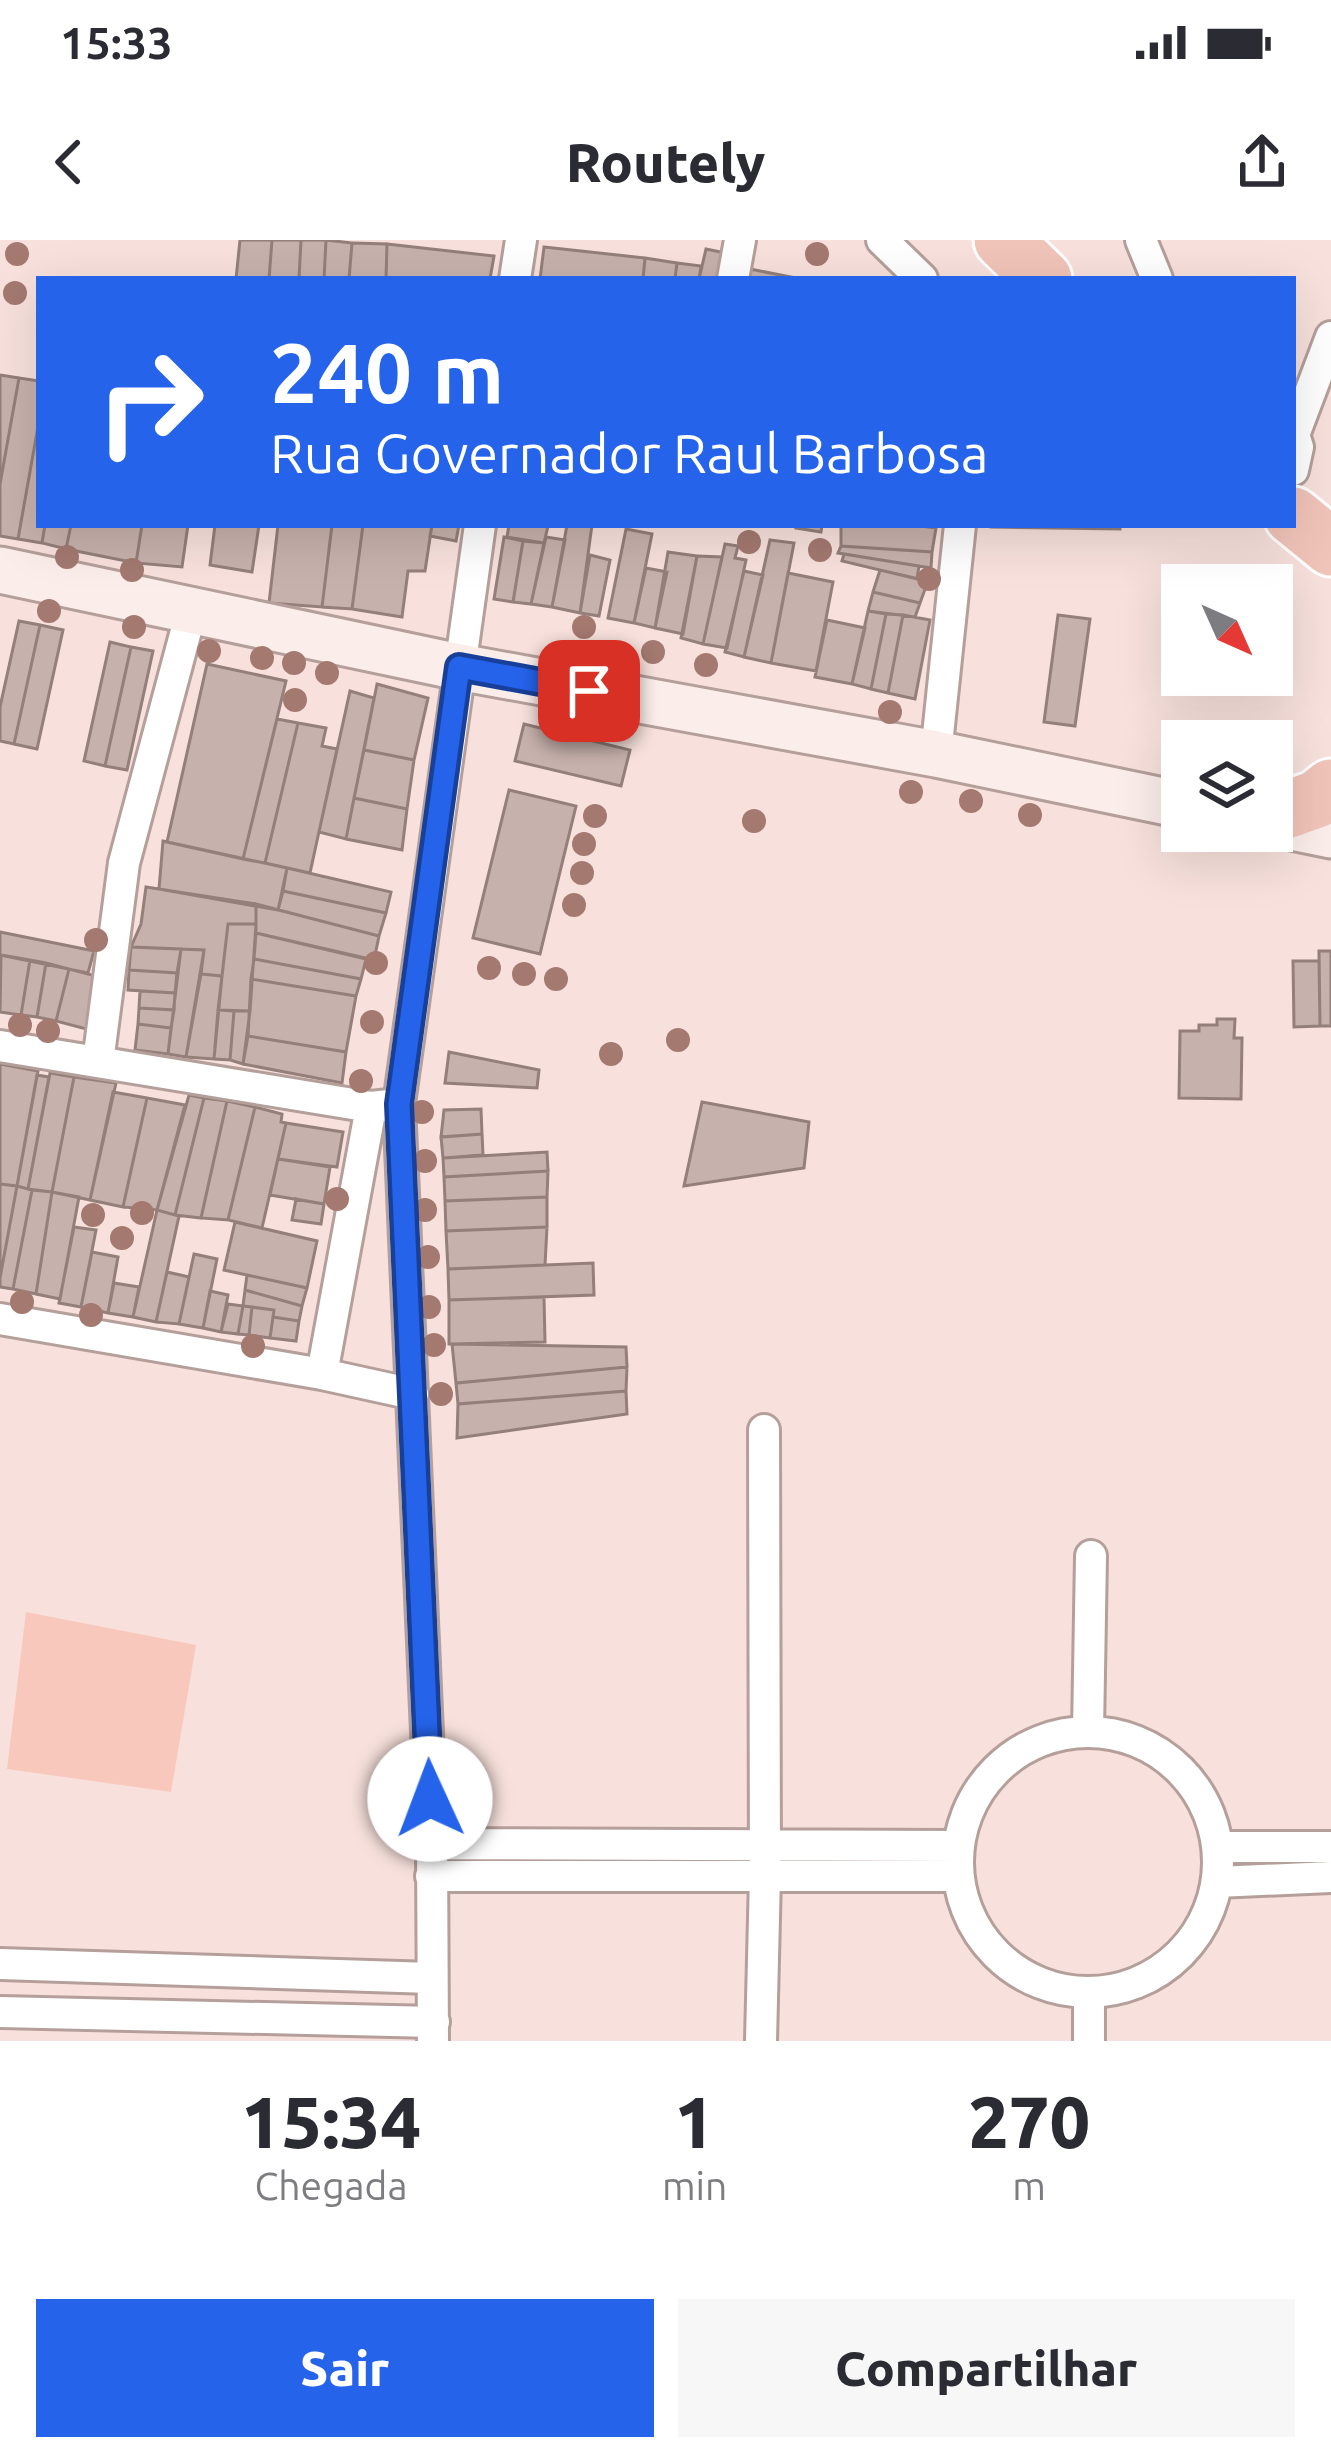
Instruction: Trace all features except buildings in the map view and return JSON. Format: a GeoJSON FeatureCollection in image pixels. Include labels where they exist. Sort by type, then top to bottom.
{"type":"FeatureCollection","features":[{"type":"Feature","properties":{"kind":"highway"},"geometry":{"type":"LineString","coordinates":[[1003,240],[1040,276]]}},
{"type":"Feature","properties":{"kind":"highway"},"geometry":{"type":"LineString","coordinates":[[1296,518],[1331,547]]}},
{"type":"Feature","properties":{"kind":"highway"},"geometry":{"type":"LineString","coordinates":[[1293,810],[1331,788]]}},
{"type":"Feature","properties":{"kind":"street"},"geometry":{"type":"LineString","coordinates":[[515,276],[521,240]]}},
{"type":"Feature","properties":{"kind":"street"},"geometry":{"type":"LineString","coordinates":[[734,276],[740,240]]}},
{"type":"Feature","properties":{"kind":"street"},"geometry":{"type":"LineString","coordinates":[[882,240],[919,276]]}},
{"type":"Feature","properties":{"kind":"street"},"geometry":{"type":"LineString","coordinates":[[1141,240],[1156,276]]}},
{"type":"Feature","properties":{"kind":"street"},"geometry":{"type":"LineString","coordinates":[[1296,428],[1331,337]]}},
{"type":"Feature","properties":{"kind":"street"},"geometry":{"type":"LineString","coordinates":[[322,1374],[385,1105],[479,528]]}},
{"type":"Feature","properties":{"kind":"street"},"geometry":{"type":"LineString","coordinates":[[937,754],[960,528]]}},
{"type":"Feature","properties":{"kind":"street"},"geometry":{"type":"LineString","coordinates":[[0,569],[459,667],[937,754],[1161,801]]}},
{"type":"Feature","properties":{"kind":"street"},"geometry":{"type":"LineString","coordinates":[[98,1062],[124,863],[190,612]]}},
{"type":"Feature","properties":{"kind":"street"},"geometry":{"type":"LineString","coordinates":[[1293,825],[1331,836]]}},
{"type":"Feature","properties":{"kind":"street"},"geometry":{"type":"LineString","coordinates":[[0,1046],[385,1105]]}},
{"type":"Feature","properties":{"kind":"street"},"geometry":{"type":"LineString","coordinates":[[0,2012],[434,2031],[432,1844],[413,1394],[385,1105]]}},
{"type":"Feature","properties":{"kind":"street"},"geometry":{"type":"LineString","coordinates":[[0,1319],[413,1394]]}},
{"type":"Feature","properties":{"kind":"street"},"geometry":{"type":"LineString","coordinates":[[761,2041],[764,1430]]}},
{"type":"Feature","properties":{"kind":"street"},"geometry":{"type":"LineString","coordinates":[[1088,1732],[1091,1556]]}},
{"type":"Feature","properties":{"kind":"street"},"geometry":{"type":"LineString","coordinates":[[1088,1732],[1126,1737],[1160,1753],[1188,1778],[1208,1810],[1217,1847],[1217,1882],[1206,1917],[1186,1947],[1158,1972],[1126,1987],[1089,1993],[1051,1988],[1016,1972],[987,1947],[967,1913],[958,1861],[968,1809],[988,1777],[1017,1752],[1051,1737],[1088,1732]]}},
{"type":"Feature","properties":{"kind":"street"},"geometry":{"type":"LineString","coordinates":[[432,1844],[765,1861]]}},
{"type":"Feature","properties":{"kind":"street"},"geometry":{"type":"LineString","coordinates":[[1217,1847],[1331,1847]]}},
{"type":"Feature","properties":{"kind":"street"},"geometry":{"type":"LineString","coordinates":[[431,1876],[765,1861],[958,1861]]}},
{"type":"Feature","properties":{"kind":"street"},"geometry":{"type":"LineString","coordinates":[[1217,1882],[1331,1877]]}},
{"type":"Feature","properties":{"kind":"street"},"geometry":{"type":"LineString","coordinates":[[0,1964],[431,1978]]}},
{"type":"Feature","properties":{"kind":"street"},"geometry":{"type":"LineString","coordinates":[[1089,1993],[1089,2041]]}},
{"type":"Feature","properties":{"kind":"shaded area"},"geometry":{"type":"Polygon","coordinates":[[[26,1612],[196,1645],[171,1792],[7,1769],[26,1612]]]}},
{"type":"Feature","properties":{"kind":"route"},"geometry":{"type":"LineString","coordinates":[[430,1799],[399,1104],[459,667],[589,691]]}}]}
